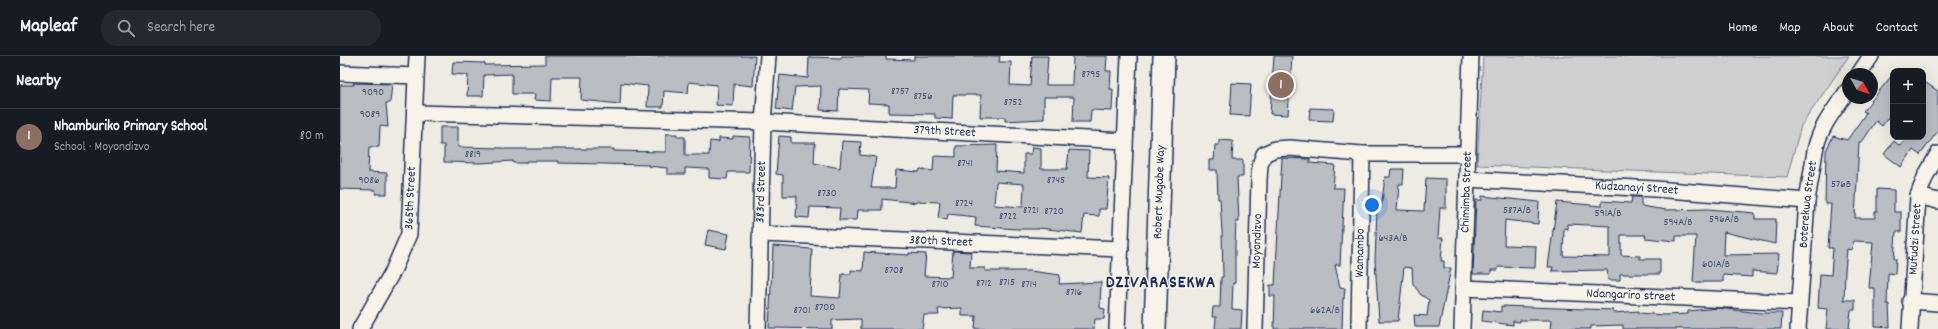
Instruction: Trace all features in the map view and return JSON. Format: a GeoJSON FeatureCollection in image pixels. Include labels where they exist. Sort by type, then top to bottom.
{"type":"FeatureCollection","features":[{"type":"Feature","properties":{"kind":"street","name":"365th Street"},"geometry":{"type":"LineString","coordinates":[[360,329],[393,272],[408,234],[418,56]]}},
{"type":"Feature","properties":{"kind":"street","name":"383rd Street"},"geometry":{"type":"LineString","coordinates":[[758,329],[763,122],[768,56]]}},
{"type":"Feature","properties":{"kind":"street"},"geometry":{"type":"LineString","coordinates":[[1117,329],[1129,56]]}},
{"type":"Feature","properties":{"kind":"street","name":"Robert Mugabe Way"},"geometry":{"type":"LineString","coordinates":[[1155,329],[1164,56]]}},
{"type":"Feature","properties":{"kind":"street","name":"Chimimba Street"},"geometry":{"type":"LineString","coordinates":[[1462,329],[1471,56]]}},
{"type":"Feature","properties":{"kind":"street"},"geometry":{"type":"LineString","coordinates":[[1863,68],[1872,56]]}},
{"type":"Feature","properties":{"kind":"street"},"geometry":{"type":"LineString","coordinates":[[340,72],[416,76]]}},
{"type":"Feature","properties":{"kind":"street","name":"Boterekwa Street"},"geometry":{"type":"LineString","coordinates":[[1798,329],[1807,201],[1816,143],[1842,99]]}},
{"type":"Feature","properties":{"kind":"street","name":"379th Street"},"geometry":{"type":"LineString","coordinates":[[414,113],[763,122],[1125,142]]}},
{"type":"Feature","properties":{"kind":"street","name":"Moyondizvo"},"geometry":{"type":"LineString","coordinates":[[1255,329],[1259,179],[1260,165],[1264,154],[1275,149],[1288,148],[1362,154]]}},
{"type":"Feature","properties":{"kind":"street"},"geometry":{"type":"LineString","coordinates":[[1362,154],[1467,154]]}},
{"type":"Feature","properties":{"kind":"street","name":"Wamambo"},"geometry":{"type":"LineString","coordinates":[[1359,329],[1362,154]]}},
{"type":"Feature","properties":{"kind":"street","name":"Mufudzi Street"},"geometry":{"type":"LineString","coordinates":[[1910,329],[1910,301],[1918,196],[1926,175],[1938,154]]}},
{"type":"Feature","properties":{"kind":"street","name":"Kudzanayi Street"},"geometry":{"type":"LineString","coordinates":[[1467,179],[1655,189],[1807,201]]}},
{"type":"Feature","properties":{"kind":"street"},"geometry":{"type":"LineString","coordinates":[[1918,196],[1938,201]]}},
{"type":"Feature","properties":{"kind":"street","name":"380th Street"},"geometry":{"type":"LineString","coordinates":[[760,234],[1121,249]]}},
{"type":"Feature","properties":{"kind":"street","name":"Ndangariro street"},"geometry":{"type":"LineString","coordinates":[[1463,288],[1799,303]]}},
{"type":"Feature","properties":{"kind":"street"},"geometry":{"type":"LineString","coordinates":[[1910,301],[1938,303]]}},
{"type":"Feature","properties":{"kind":"shaded area"},"geometry":{"type":"Polygon","coordinates":[[[1483,56],[1849,56],[1801,126],[1787,177],[1477,165],[1483,56]]]}},
{"type":"Feature","properties":{"kind":"building"},"geometry":{"type":"Polygon","coordinates":[[[545,56],[755,56],[753,86],[734,84],[733,106],[716,105],[717,85],[689,82],[688,93],[664,91],[663,107],[647,107],[648,86],[621,83],[620,104],[581,100],[582,77],[552,77],[551,101],[534,100],[535,94],[512,94],[512,74],[484,75],[483,96],[467,96],[468,75],[452,74],[453,62],[485,63],[485,65],[545,64],[545,56]]]}},
{"type":"Feature","properties":{"kind":"building"},"geometry":{"type":"Polygon","coordinates":[[[842,56],[886,56],[886,59],[914,60],[914,56],[1000,56],[999,62],[1011,62],[1010,85],[1030,86],[1032,56],[1048,56],[1046,85],[1072,85],[1073,56],[1107,56],[1106,71],[1111,71],[1110,89],[1113,89],[1112,111],[1091,110],[1090,122],[1073,122],[1074,97],[1044,97],[1044,119],[1005,121],[1005,117],[980,117],[981,95],[953,95],[952,119],[935,118],[935,114],[889,113],[889,104],[868,103],[869,90],[839,89],[838,111],[820,110],[821,86],[795,87],[792,111],[776,109],[780,75],[808,78],[809,57],[841,58],[842,56]]]}},
{"type":"Feature","properties":{"kind":"building"},"geometry":{"type":"Polygon","coordinates":[[[1274,56],[1292,56],[1288,115],[1270,114],[1274,56]]]}},
{"type":"Feature","properties":{"kind":"building"},"geometry":{"type":"Polygon","coordinates":[[[1890,78],[1890,115],[1882,126],[1876,121],[1862,142],[1859,142],[1855,218],[1875,218],[1875,212],[1877,212],[1877,189],[1894,190],[1894,212],[1901,212],[1901,232],[1896,232],[1894,259],[1896,259],[1895,274],[1888,273],[1887,304],[1889,304],[1890,327],[1875,326],[1875,288],[1869,288],[1873,242],[1853,241],[1852,250],[1847,249],[1844,300],[1855,300],[1855,310],[1851,310],[1849,329],[1826,329],[1828,309],[1818,308],[1820,274],[1831,275],[1833,248],[1828,248],[1831,204],[1825,204],[1826,151],[1833,136],[1847,140],[1866,113],[1863,111],[1869,104],[1878,104],[1878,92],[1890,78]]]}},
{"type":"Feature","properties":{"kind":"building"},"geometry":{"type":"Polygon","coordinates":[[[353,83],[392,84],[390,103],[386,103],[388,127],[380,126],[379,147],[369,147],[368,172],[387,173],[387,194],[375,194],[376,190],[340,189],[340,85],[354,85],[353,83]]]}},
{"type":"Feature","properties":{"kind":"building"},"geometry":{"type":"Polygon","coordinates":[[[1232,83],[1251,84],[1249,116],[1230,115],[1232,83]]]}},
{"type":"Feature","properties":{"kind":"building"},"geometry":{"type":"Polygon","coordinates":[[[1926,83],[1938,91],[1938,131],[1920,155],[1913,150],[1901,167],[1884,154],[1894,141],[1900,146],[1905,140],[1926,140],[1926,83]]]}},
{"type":"Feature","properties":{"kind":"building"},"geometry":{"type":"Polygon","coordinates":[[[1310,108],[1334,109],[1333,121],[1309,120],[1310,108]]]}},
{"type":"Feature","properties":{"kind":"building"},"geometry":{"type":"Polygon","coordinates":[[[440,127],[458,127],[458,147],[503,149],[614,149],[614,151],[666,152],[666,134],[677,134],[677,137],[685,137],[685,155],[709,155],[710,141],[719,142],[719,138],[733,139],[733,136],[750,137],[749,172],[728,172],[727,179],[709,178],[709,169],[685,168],[685,174],[667,174],[667,168],[648,166],[649,165],[558,163],[558,161],[526,161],[526,163],[513,163],[513,161],[480,163],[444,162],[444,145],[440,145],[440,127]]]}},
{"type":"Feature","properties":{"kind":"building"},"geometry":{"type":"Polygon","coordinates":[[[779,136],[791,137],[791,143],[815,143],[814,163],[840,168],[842,141],[861,142],[860,155],[876,157],[871,188],[895,188],[896,170],[919,172],[920,169],[933,171],[934,156],[956,157],[956,146],[997,145],[996,171],[1024,173],[1024,154],[1031,154],[1032,147],[1041,148],[1041,169],[1067,169],[1069,150],[1089,151],[1088,177],[1109,178],[1106,209],[1099,209],[1099,216],[1084,215],[1082,233],[1039,228],[1017,229],[975,226],[976,217],[948,214],[947,220],[938,218],[940,202],[917,201],[917,203],[882,199],[882,210],[858,210],[857,220],[839,220],[840,208],[810,207],[809,218],[796,217],[797,196],[783,196],[783,175],[776,174],[779,136]],[[996,182],[994,205],[1023,207],[1024,184],[996,182]]]}},
{"type":"Feature","properties":{"kind":"building"},"geometry":{"type":"Polygon","coordinates":[[[1219,140],[1233,141],[1232,160],[1243,160],[1243,177],[1237,177],[1239,222],[1236,222],[1235,283],[1233,283],[1232,309],[1242,310],[1241,329],[1215,329],[1216,317],[1212,317],[1213,307],[1220,307],[1221,277],[1223,277],[1222,232],[1220,199],[1218,199],[1217,170],[1209,170],[1209,160],[1214,160],[1215,145],[1219,145],[1219,140]]]}},
{"type":"Feature","properties":{"kind":"building"},"geometry":{"type":"Polygon","coordinates":[[[1282,158],[1310,159],[1310,163],[1335,165],[1333,188],[1344,188],[1340,265],[1335,265],[1340,287],[1345,288],[1344,299],[1343,298],[1342,329],[1274,329],[1275,296],[1270,296],[1270,285],[1275,285],[1282,158]]]}},
{"type":"Feature","properties":{"kind":"building"},"geometry":{"type":"Polygon","coordinates":[[[1391,169],[1404,169],[1403,184],[1399,184],[1397,210],[1424,211],[1426,178],[1446,179],[1446,208],[1440,208],[1438,238],[1443,238],[1441,261],[1444,261],[1444,268],[1451,268],[1439,327],[1415,327],[1414,315],[1427,316],[1429,300],[1421,295],[1413,284],[1412,268],[1404,267],[1398,321],[1379,321],[1375,261],[1377,209],[1381,209],[1385,177],[1390,177],[1391,169]]]}},
{"type":"Feature","properties":{"kind":"building"},"geometry":{"type":"Polygon","coordinates":[[[1482,196],[1539,202],[1538,224],[1505,220],[1504,245],[1536,246],[1535,268],[1498,267],[1498,270],[1491,270],[1491,274],[1473,274],[1476,200],[1482,200],[1482,196]]]}},
{"type":"Feature","properties":{"kind":"building"},"geometry":{"type":"Polygon","coordinates":[[[1632,197],[1641,197],[1641,206],[1666,210],[1708,209],[1755,213],[1755,219],[1776,219],[1775,244],[1724,232],[1723,255],[1779,254],[1777,273],[1752,271],[1752,277],[1723,275],[1723,282],[1693,282],[1696,236],[1676,236],[1676,241],[1645,238],[1646,235],[1621,235],[1621,255],[1640,256],[1640,259],[1660,259],[1660,274],[1620,274],[1620,280],[1608,280],[1607,270],[1552,271],[1553,267],[1548,267],[1557,202],[1602,206],[1602,201],[1631,203],[1632,197]],[[1568,224],[1568,229],[1564,228],[1563,256],[1610,257],[1610,226],[1568,224]]]}},
{"type":"Feature","properties":{"kind":"building"},"geometry":{"type":"Polygon","coordinates":[[[708,230],[729,234],[726,249],[705,245],[708,230]]]}},
{"type":"Feature","properties":{"kind":"building"},"geometry":{"type":"Polygon","coordinates":[[[773,246],[812,249],[810,296],[840,298],[842,274],[851,274],[851,270],[863,271],[864,252],[909,255],[909,253],[926,254],[924,276],[951,277],[953,251],[971,252],[970,268],[985,268],[985,271],[1030,271],[1060,275],[1059,284],[1101,282],[1100,308],[1105,309],[1104,319],[1095,319],[1094,329],[975,329],[976,316],[962,316],[962,308],[938,309],[939,315],[924,315],[922,329],[861,329],[861,319],[832,320],[832,329],[769,328],[773,246]]]}},
{"type":"Feature","properties":{"kind":"building"},"geometry":{"type":"Polygon","coordinates":[[[1501,306],[1613,310],[1613,313],[1639,311],[1639,313],[1664,315],[1688,314],[1688,311],[1718,308],[1760,313],[1782,313],[1781,329],[1623,329],[1623,325],[1591,326],[1591,329],[1551,329],[1552,320],[1520,320],[1520,322],[1513,321],[1513,325],[1482,321],[1483,310],[1501,312],[1501,306]]]}},
{"type":"Feature","properties":{"kind":"place","name":"Nhamburiko Primary School"},"geometry":{"type":"Point","coordinates":[1281,85]}},
{"type":"Feature","properties":{"kind":"district","name":"DZIVARASEKWA"},"geometry":{"type":"Point","coordinates":[1161,284]}}]}
